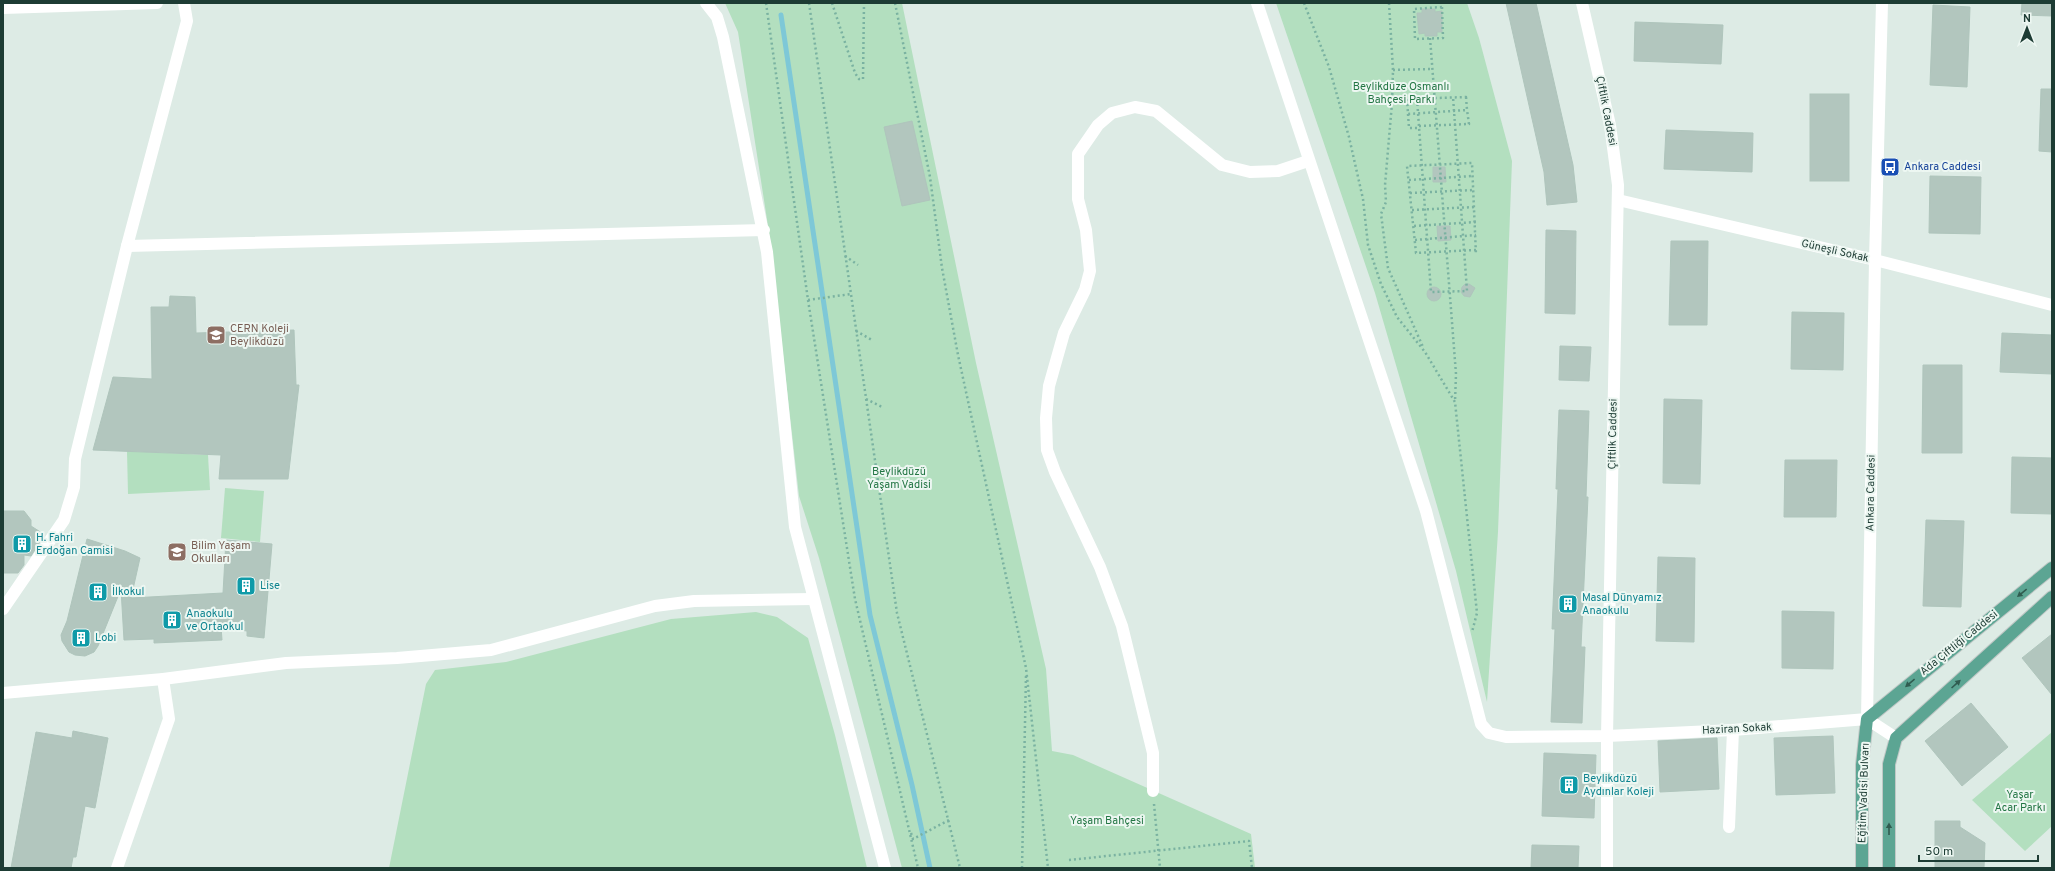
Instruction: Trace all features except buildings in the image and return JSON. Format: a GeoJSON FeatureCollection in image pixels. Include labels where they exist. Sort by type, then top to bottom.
{"type":"FeatureCollection","features":[{"type":"Feature","properties":{"kind":"main road","name":"Ada Çiftliği Caddesi"},"geometry":{"type":"LineString","coordinates":[[1867,719],[2052,568]]}},
{"type":"Feature","properties":{"kind":"main road"},"geometry":{"type":"LineString","coordinates":[[1889,868],[1889,764],[1896,738],[2052,597]]}},
{"type":"Feature","properties":{"kind":"main road","name":"Eğitim Vadisi Bulvarı"},"geometry":{"type":"LineString","coordinates":[[1862,868],[1862,765],[1867,719]]}},
{"type":"Feature","properties":{"kind":"street"},"geometry":{"type":"LineString","coordinates":[[3,8],[157,3]]}},
{"type":"Feature","properties":{"kind":"street"},"geometry":{"type":"LineString","coordinates":[[3,609],[64,520],[74,486],[75,459],[127,246],[187,22],[184,3]]}},
{"type":"Feature","properties":{"kind":"street"},"geometry":{"type":"LineString","coordinates":[[706,3],[717,17],[723,37],[764,230],[796,527],[813,599],[885,868]]}},
{"type":"Feature","properties":{"kind":"street","name":"Haziran Sokak"},"geometry":{"type":"LineString","coordinates":[[1257,3],[1308,161],[1426,511],[1481,724],[1489,733],[1506,737],[1607,736],[1733,730],[1867,719]]}},
{"type":"Feature","properties":{"kind":"street","name":"Çiftlik Caddesi"},"geometry":{"type":"LineString","coordinates":[[1582,3],[1610,125],[1618,185],[1607,736],[1607,868]]}},
{"type":"Feature","properties":{"kind":"street","name":"Ankara Caddesi"},"geometry":{"type":"LineString","coordinates":[[1867,719],[1875,260],[1882,3]]}},
{"type":"Feature","properties":{"kind":"street"},"geometry":{"type":"LineString","coordinates":[[1153,791],[1153,752],[1122,626],[1100,567],[1055,472],[1047,450],[1046,418],[1050,386],[1064,333],[1085,290],[1090,271],[1086,230],[1078,199],[1078,154],[1098,125],[1112,113],[1135,107],[1156,111],[1222,165],[1250,172],[1278,171],[1308,161]]}},
{"type":"Feature","properties":{"kind":"street","name":"Güneşli Sokak"},"geometry":{"type":"LineString","coordinates":[[1618,200],[1875,260],[2052,305]]}},
{"type":"Feature","properties":{"kind":"street"},"geometry":{"type":"LineString","coordinates":[[127,246],[764,230]]}},
{"type":"Feature","properties":{"kind":"street"},"geometry":{"type":"LineString","coordinates":[[3,693],[163,679],[286,663],[397,658],[491,650],[655,606],[694,601],[813,599]]}},
{"type":"Feature","properties":{"kind":"street"},"geometry":{"type":"LineString","coordinates":[[117,868],[169,719],[163,679]]}},
{"type":"Feature","properties":{"kind":"street"},"geometry":{"type":"LineString","coordinates":[[1867,719],[1896,738]]}},
{"type":"Feature","properties":{"kind":"street"},"geometry":{"type":"LineString","coordinates":[[1729,826],[1733,730]]}},
{"type":"Feature","properties":{"kind":"path"},"geometry":{"type":"LineString","coordinates":[[766,3],[808,300],[855,599],[918,868]]}},
{"type":"Feature","properties":{"kind":"path"},"geometry":{"type":"LineString","coordinates":[[809,3],[897,613],[960,868]]}},
{"type":"Feature","properties":{"kind":"path"},"geometry":{"type":"LineString","coordinates":[[832,3],[855,73],[859,79],[863,79],[864,3]]}},
{"type":"Feature","properties":{"kind":"path"},"geometry":{"type":"LineString","coordinates":[[895,3],[930,178],[942,268],[958,355],[1026,668],[1048,868]]}},
{"type":"Feature","properties":{"kind":"path"},"geometry":{"type":"LineString","coordinates":[[1304,3],[1329,67],[1349,137],[1363,199],[1368,245],[1381,284],[1397,317],[1425,352]]}},
{"type":"Feature","properties":{"kind":"path"},"geometry":{"type":"LineString","coordinates":[[1389,3],[1393,70],[1391,131],[1385,185],[1386,202],[1381,214],[1388,268],[1408,317],[1425,352],[1455,402]]}},
{"type":"Feature","properties":{"kind":"path"},"geometry":{"type":"LineString","coordinates":[[1442,8],[1443,38],[1430,38],[1416,39],[1414,9],[1442,8]]}},
{"type":"Feature","properties":{"kind":"path"},"geometry":{"type":"LineString","coordinates":[[1430,38],[1456,374],[1455,402],[1477,613],[1472,634]]}},
{"type":"Feature","properties":{"kind":"path"},"geometry":{"type":"LineString","coordinates":[[1393,70],[1432,69]]}},
{"type":"Feature","properties":{"kind":"path"},"geometry":{"type":"LineString","coordinates":[[1417,99],[1431,292],[1467,291],[1452,97]]}},
{"type":"Feature","properties":{"kind":"path"},"geometry":{"type":"LineString","coordinates":[[1466,97],[1468,124],[1409,128],[1407,100],[1434,98],[1466,97]]}},
{"type":"Feature","properties":{"kind":"path"},"geometry":{"type":"LineString","coordinates":[[1408,114],[1467,110]]}},
{"type":"Feature","properties":{"kind":"path"},"geometry":{"type":"LineString","coordinates":[[1476,250],[1416,253],[1407,166],[1472,163],[1476,222],[1476,235],[1476,250],[1476,255]]}},
{"type":"Feature","properties":{"kind":"path"},"geometry":{"type":"LineString","coordinates":[[1409,180],[1472,176]]}},
{"type":"Feature","properties":{"kind":"path"},"geometry":{"type":"LineString","coordinates":[[1410,193],[1473,190]]}},
{"type":"Feature","properties":{"kind":"path"},"geometry":{"type":"LineString","coordinates":[[1412,210],[1475,207]]}},
{"type":"Feature","properties":{"kind":"path"},"geometry":{"type":"LineString","coordinates":[[1414,226],[1476,222]]}},
{"type":"Feature","properties":{"kind":"path"},"geometry":{"type":"LineString","coordinates":[[1415,240],[1476,235]]}},
{"type":"Feature","properties":{"kind":"path"},"geometry":{"type":"LineString","coordinates":[[845,256],[858,265]]}},
{"type":"Feature","properties":{"kind":"path"},"geometry":{"type":"LineString","coordinates":[[808,300],[851,294]]}},
{"type":"Feature","properties":{"kind":"path"},"geometry":{"type":"LineString","coordinates":[[856,331],[872,340]]}},
{"type":"Feature","properties":{"kind":"path"},"geometry":{"type":"LineString","coordinates":[[866,399],[882,407]]}},
{"type":"Feature","properties":{"kind":"path"},"geometry":{"type":"LineString","coordinates":[[1022,868],[1026,668]]}},
{"type":"Feature","properties":{"kind":"path"},"geometry":{"type":"LineString","coordinates":[[1153,791],[1160,868]]}},
{"type":"Feature","properties":{"kind":"path"},"geometry":{"type":"LineString","coordinates":[[906,822],[913,839],[948,820]]}},
{"type":"Feature","properties":{"kind":"path"},"geometry":{"type":"LineString","coordinates":[[1069,860],[1249,841],[1252,868]]}},
{"type":"Feature","properties":{"kind":"green space","name":"Beylikdüzü Yaşam Vadisi"},"geometry":{"type":"Polygon","coordinates":[[[725,3],[902,3],[976,363],[1046,669],[1052,751],[1073,755],[1251,834],[1255,868],[902,868],[819,558],[799,496],[770,239],[738,32],[725,3]]]}},
{"type":"Feature","properties":{"kind":"green space","name":"Beylikdüze Osmanlı Bahçesi Parkı"},"geometry":{"type":"Polygon","coordinates":[[[1276,3],[1467,3],[1479,38],[1512,161],[1498,532],[1487,702],[1456,571],[1375,293],[1276,3]]]}},
{"type":"Feature","properties":{"kind":"green space"},"geometry":{"type":"Polygon","coordinates":[[[127,451],[208,455],[210,490],[128,494],[127,451]]]}},
{"type":"Feature","properties":{"kind":"green space"},"geometry":{"type":"Polygon","coordinates":[[[225,488],[264,491],[260,542],[221,538],[225,488]]]}},
{"type":"Feature","properties":{"kind":"green space"},"geometry":{"type":"Polygon","coordinates":[[[756,612],[777,617],[808,638],[835,735],[867,868],[389,868],[426,684],[435,670],[506,662],[671,619],[756,612]]]}},
{"type":"Feature","properties":{"kind":"green space","name":"Yaşar Acar Parkı"},"geometry":{"type":"Polygon","coordinates":[[[2052,732],[2052,826],[2025,851],[1972,800],[2052,732]]]}},
{"type":"Feature","properties":{"kind":"waterway"},"geometry":{"type":"LineString","coordinates":[[781,15],[870,615],[912,785],[930,868]]}},
{"type":"Feature","properties":{"kind":"place","name":"Ankara Caddesi"},"geometry":{"type":"Point","coordinates":[1890,167]}},
{"type":"Feature","properties":{"kind":"place","name":"CERN Koleji Beylikdüzü"},"geometry":{"type":"Point","coordinates":[216,335]}},
{"type":"Feature","properties":{"kind":"place","name":"H. Fahri Erdoğan Camisi"},"geometry":{"type":"Point","coordinates":[22,544]}},
{"type":"Feature","properties":{"kind":"place","name":"Bilim Yaşam Okulları"},"geometry":{"type":"Point","coordinates":[177,552]}},
{"type":"Feature","properties":{"kind":"place","name":"Lise"},"geometry":{"type":"Point","coordinates":[246,586]}},
{"type":"Feature","properties":{"kind":"place","name":"İlkokul"},"geometry":{"type":"Point","coordinates":[98,592]}},
{"type":"Feature","properties":{"kind":"place","name":"Masal Dünyamız Anaokulu"},"geometry":{"type":"Point","coordinates":[1568,604]}},
{"type":"Feature","properties":{"kind":"place","name":"Anaokulu ve Ortaokul"},"geometry":{"type":"Point","coordinates":[172,620]}},
{"type":"Feature","properties":{"kind":"place","name":"Lobi"},"geometry":{"type":"Point","coordinates":[81,638]}},
{"type":"Feature","properties":{"kind":"place","name":"Beylikdüzü Aydınlar Koleji"},"geometry":{"type":"Point","coordinates":[1569,785]}},
{"type":"Feature","properties":{"kind":"park label","name":"Yaşam Bahçesi"},"geometry":{"type":"Point","coordinates":[1107,821]}}]}
